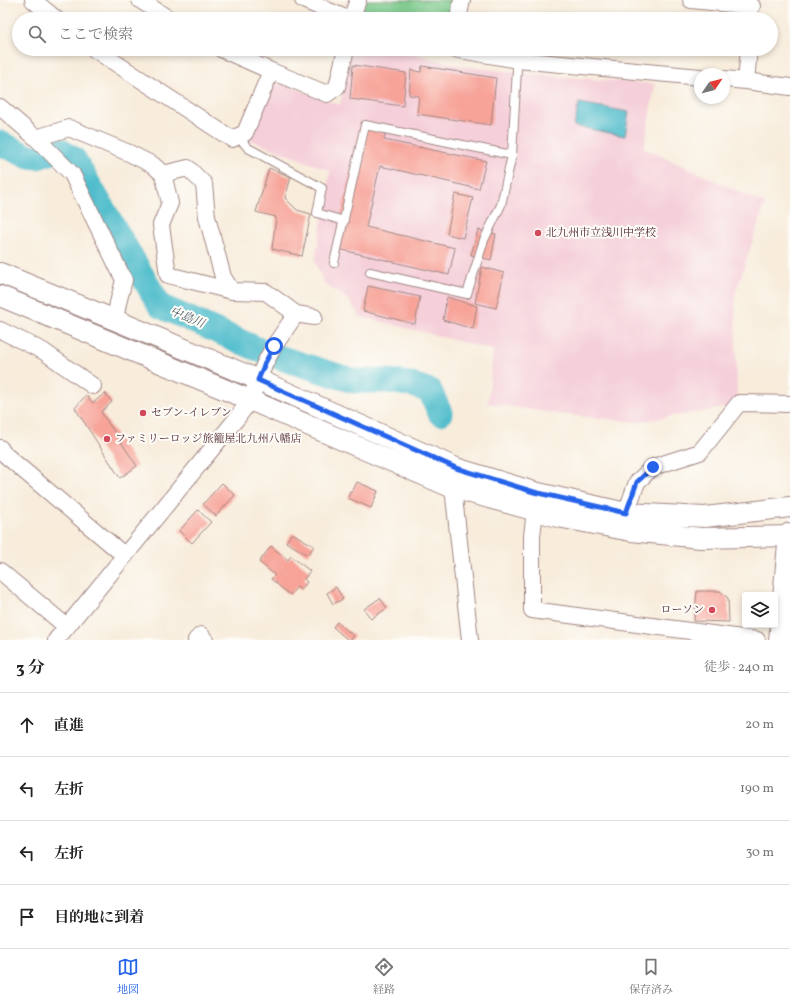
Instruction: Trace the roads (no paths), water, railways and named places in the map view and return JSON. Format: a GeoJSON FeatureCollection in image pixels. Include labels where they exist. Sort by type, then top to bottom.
{"type":"FeatureCollection","features":[{"type":"Feature","properties":{"kind":"main road"},"geometry":{"type":"LineString","coordinates":[[780,640],[790,535]]}},
{"type":"Feature","properties":{"kind":"street"},"geometry":{"type":"LineString","coordinates":[[33,0],[48,12]]}},
{"type":"Feature","properties":{"kind":"street"},"geometry":{"type":"LineString","coordinates":[[140,0],[158,12]]}},
{"type":"Feature","properties":{"kind":"street"},"geometry":{"type":"LineString","coordinates":[[303,0],[331,12]]}},
{"type":"Feature","properties":{"kind":"street"},"geometry":{"type":"LineString","coordinates":[[354,12],[358,0]]}},
{"type":"Feature","properties":{"kind":"street"},"geometry":{"type":"LineString","coordinates":[[459,12],[462,0]]}},
{"type":"Feature","properties":{"kind":"street"},"geometry":{"type":"LineString","coordinates":[[691,0],[752,8]]}},
{"type":"Feature","properties":{"kind":"street"},"geometry":{"type":"LineString","coordinates":[[105,56],[232,139],[245,133],[271,71]]}},
{"type":"Feature","properties":{"kind":"street"},"geometry":{"type":"LineString","coordinates":[[236,56],[327,94],[337,87],[344,56]]}},
{"type":"Feature","properties":{"kind":"street"},"geometry":{"type":"LineString","coordinates":[[495,56],[518,60],[694,76]]}},
{"type":"Feature","properties":{"kind":"street"},"geometry":{"type":"LineString","coordinates":[[746,81],[748,56]]}},
{"type":"Feature","properties":{"kind":"street"},"geometry":{"type":"LineString","coordinates":[[730,80],[790,87]]}},
{"type":"Feature","properties":{"kind":"street"},"geometry":{"type":"LineString","coordinates":[[0,107],[72,174],[124,280],[115,320]]}},
{"type":"Feature","properties":{"kind":"street"},"geometry":{"type":"LineString","coordinates":[[36,139],[69,128],[129,153],[153,165],[163,174],[170,203],[161,226],[168,275],[232,291],[266,292],[296,314],[314,317]]}},
{"type":"Feature","properties":{"kind":"street"},"geometry":{"type":"LineString","coordinates":[[163,174],[188,168],[204,184],[207,217],[224,277],[232,291]]}},
{"type":"Feature","properties":{"kind":"street"},"geometry":{"type":"LineString","coordinates":[[0,273],[115,320],[262,371],[456,468],[534,492],[626,513],[705,517],[790,507]]}},
{"type":"Feature","properties":{"kind":"street"},"geometry":{"type":"LineString","coordinates":[[0,297],[250,400],[453,488],[558,517],[631,531],[701,538],[790,535]]}},
{"type":"Feature","properties":{"kind":"street"},"geometry":{"type":"LineString","coordinates":[[56,640],[250,400],[274,346],[296,314]]}},
{"type":"Feature","properties":{"kind":"street"},"geometry":{"type":"LineString","coordinates":[[0,330],[43,351],[93,386]]}},
{"type":"Feature","properties":{"kind":"street"},"geometry":{"type":"LineString","coordinates":[[626,513],[637,482],[653,467],[700,452],[739,403],[790,404]]}},
{"type":"Feature","properties":{"kind":"street"},"geometry":{"type":"LineString","coordinates":[[0,448],[3,453],[124,556]]}},
{"type":"Feature","properties":{"kind":"street"},"geometry":{"type":"LineString","coordinates":[[453,488],[470,640]]}},
{"type":"Feature","properties":{"kind":"street"},"geometry":{"type":"LineString","coordinates":[[535,511],[532,536],[532,610],[757,640]]}},
{"type":"Feature","properties":{"kind":"street"},"geometry":{"type":"LineString","coordinates":[[0,571],[67,627]]}},
{"type":"Feature","properties":{"kind":"street"},"geometry":{"type":"LineString","coordinates":[[196,640],[201,635],[205,640]]}},
{"type":"Feature","properties":{"kind":"lane"},"geometry":{"type":"LineString","coordinates":[[370,272],[467,294],[484,240],[501,205],[512,155],[518,60]]}},
{"type":"Feature","properties":{"kind":"lane"},"geometry":{"type":"LineString","coordinates":[[334,263],[365,125],[512,155]]}},
{"type":"Feature","properties":{"kind":"lane"},"geometry":{"type":"LineString","coordinates":[[238,136],[248,148],[322,188],[317,213],[344,221]]}},
{"type":"Feature","properties":{"kind":"water"},"geometry":{"type":"Polygon","coordinates":[[[579,103],[629,112],[625,136],[574,126],[579,103]]]}},
{"type":"Feature","properties":{"kind":"waterway","name":"中島川"},"geometry":{"type":"LineString","coordinates":[[0,143],[27,156],[38,157],[59,150],[74,159],[160,306],[262,351],[284,359],[354,381],[387,381],[410,384],[430,391],[440,413]]}},
{"type":"Feature","properties":{"kind":"place","name":"北九州市立浅川中学校"},"geometry":{"type":"Point","coordinates":[538,233]}},
{"type":"Feature","properties":{"kind":"place","name":"セブン-イレブン"},"geometry":{"type":"Point","coordinates":[143,413]}},
{"type":"Feature","properties":{"kind":"place","name":"ファミリーロッジ旅籠屋北九州八幡店"},"geometry":{"type":"Point","coordinates":[107,439]}},
{"type":"Feature","properties":{"kind":"place","name":"ローソン"},"geometry":{"type":"Point","coordinates":[712,610]}}]}
